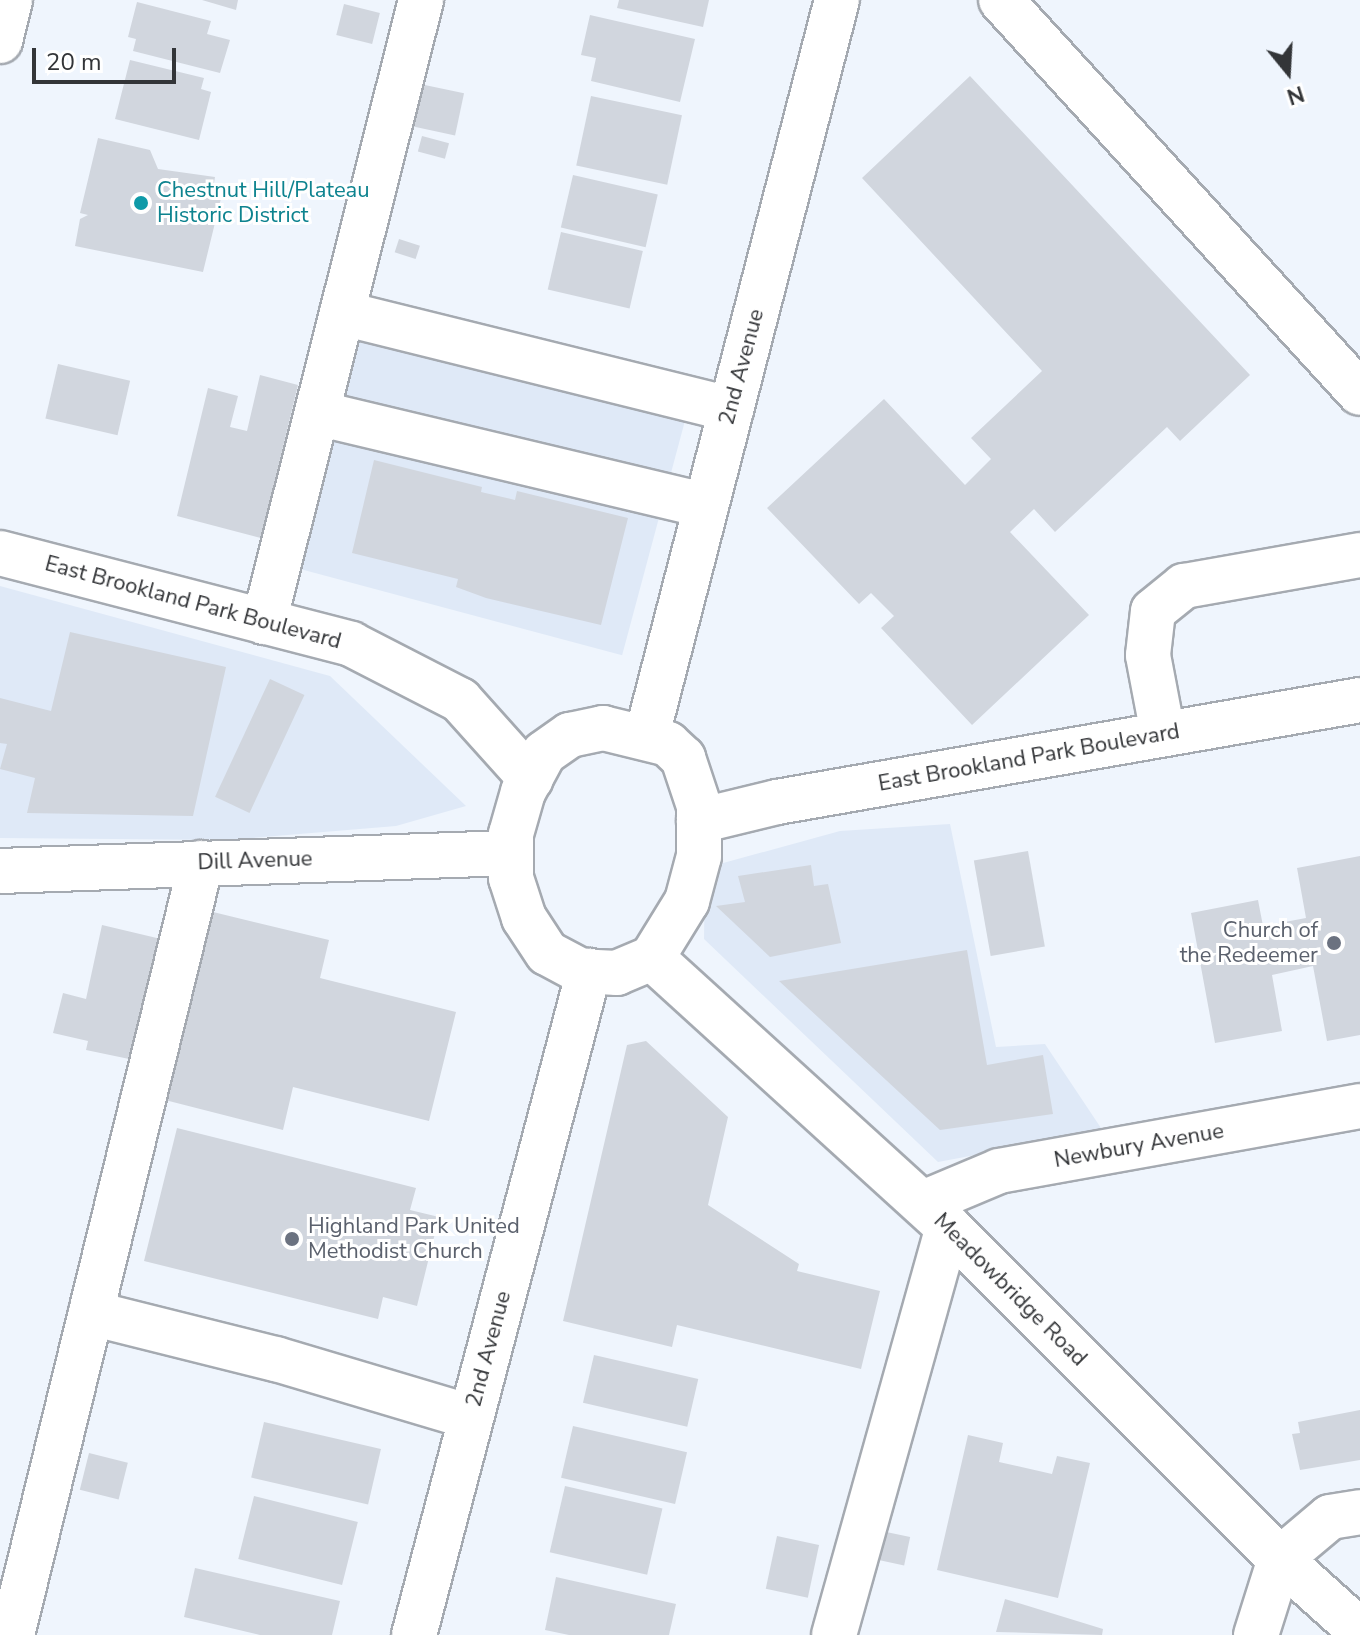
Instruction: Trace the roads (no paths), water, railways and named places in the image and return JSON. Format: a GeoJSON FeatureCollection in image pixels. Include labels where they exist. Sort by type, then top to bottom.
{"type":"FeatureCollection","features":[{"type":"Feature","properties":{"kind":"main road"},"geometry":{"type":"LineString","coordinates":[[0,41],[10,0]]}},
{"type":"Feature","properties":{"kind":"main road"},"geometry":{"type":"LineString","coordinates":[[264,622],[421,0]]}},
{"type":"Feature","properties":{"kind":"main road","name":"2nd Avenue"},"geometry":{"type":"LineString","coordinates":[[647,735],[837,0]]}},
{"type":"Feature","properties":{"kind":"main road"},"geometry":{"type":"LineString","coordinates":[[1001,0],[1360,393]]}},
{"type":"Feature","properties":{"kind":"main road"},"geometry":{"type":"LineString","coordinates":[[342,313],[731,409]]}},
{"type":"Feature","properties":{"kind":"main road"},"geometry":{"type":"LineString","coordinates":[[317,413],[706,506]]}},
{"type":"Feature","properties":{"kind":"main road","name":"East Brookland Park Boulevard"},"geometry":{"type":"LineString","coordinates":[[0,553],[351,644],[460,700],[531,779]]}},
{"type":"Feature","properties":{"kind":"main road"},"geometry":{"type":"LineString","coordinates":[[1163,734],[1148,655],[1153,611],[1184,586],[1360,555]]}},
{"type":"Feature","properties":{"kind":"main road","name":"East Brookland Park Boulevard"},"geometry":{"type":"LineString","coordinates":[[699,821],[777,802],[1360,700]]}},
{"type":"Feature","properties":{"kind":"main road"},"geometry":{"type":"LineString","coordinates":[[603,728],[647,735],[668,744],[683,758],[694,783],[699,856],[687,901],[652,958],[617,973],[589,971],[547,953],[524,918],[511,878],[511,834],[544,753],[570,735],[603,728]]}},
{"type":"Feature","properties":{"kind":"main road","name":"Dill Avenue"},"geometry":{"type":"LineString","coordinates":[[0,871],[511,853]]}},
{"type":"Feature","properties":{"kind":"main road"},"geometry":{"type":"LineString","coordinates":[[12,1635],[201,863]]}},
{"type":"Feature","properties":{"kind":"main road","name":"Meadowbridge Road"},"geometry":{"type":"LineString","coordinates":[[652,958],[935,1215],[1280,1559],[1360,1631]]}},
{"type":"Feature","properties":{"kind":"main road","name":"2nd Avenue"},"geometry":{"type":"LineString","coordinates":[[414,1635],[589,971]]}},
{"type":"Feature","properties":{"kind":"main road","name":"Newbury Avenue"},"geometry":{"type":"LineString","coordinates":[[935,1215],[999,1171],[1360,1106]]}},
{"type":"Feature","properties":{"kind":"main road"},"geometry":{"type":"LineString","coordinates":[[834,1635],[935,1215]]}},
{"type":"Feature","properties":{"kind":"main road"},"geometry":{"type":"LineString","coordinates":[[91,1313],[276,1359],[471,1417]]}},
{"type":"Feature","properties":{"kind":"main road"},"geometry":{"type":"LineString","coordinates":[[1256,1635],[1280,1559],[1330,1517],[1360,1512]]}},
{"type":"Feature","properties":{"kind":"place","name":"Chestnut Hill/Plateau Historic District"},"geometry":{"type":"Point","coordinates":[141,203]}},
{"type":"Feature","properties":{"kind":"place","name":"Church of the Redeemer"},"geometry":{"type":"Point","coordinates":[1334,943]}},
{"type":"Feature","properties":{"kind":"place","name":"Highland Park United Methodist Church"},"geometry":{"type":"Point","coordinates":[292,1239]}}]}
